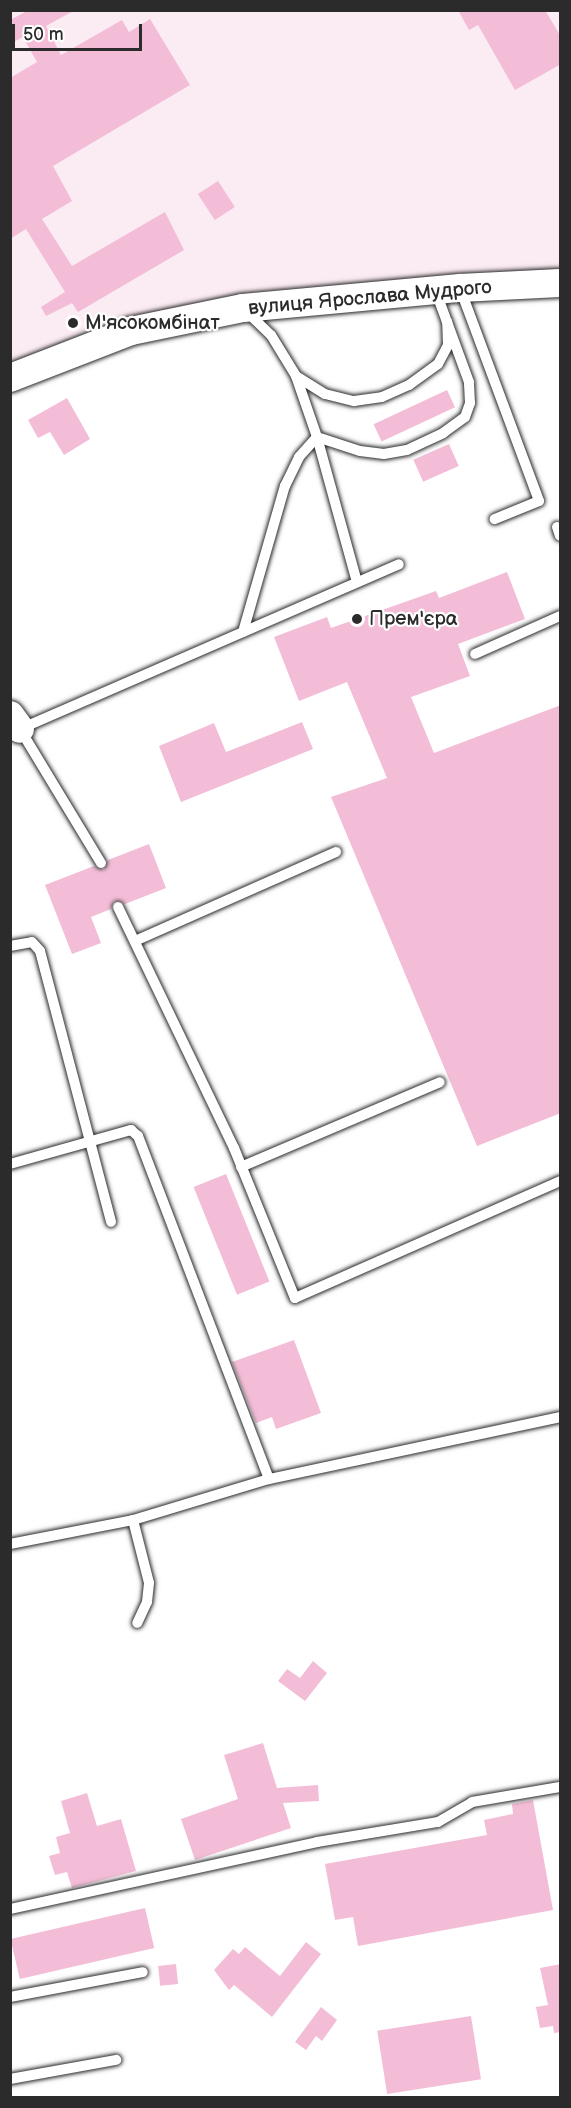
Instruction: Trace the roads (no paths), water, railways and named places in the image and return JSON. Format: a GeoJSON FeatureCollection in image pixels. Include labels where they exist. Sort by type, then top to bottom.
{"type":"FeatureCollection","features":[{"type":"Feature","properties":{"kind":"main road","name":"вулиця Ярослава Мудрого"},"geometry":{"type":"LineString","coordinates":[[10,378],[131,331],[243,308],[448,289],[561,283]]}},
{"type":"Feature","properties":{"kind":"lane"},"geometry":{"type":"LineString","coordinates":[[296,376],[325,394],[354,400],[382,396],[409,385],[438,364],[448,345],[448,289]]}},
{"type":"Feature","properties":{"kind":"lane"},"geometry":{"type":"LineString","coordinates":[[448,289],[539,501],[495,519]]}},
{"type":"Feature","properties":{"kind":"lane"},"geometry":{"type":"LineString","coordinates":[[243,308],[271,336],[296,376],[317,437],[357,582]]}},
{"type":"Feature","properties":{"kind":"lane"},"geometry":{"type":"LineString","coordinates":[[317,437],[360,452],[384,454],[407,450],[443,433],[465,417],[470,403],[469,382],[447,322]]}},
{"type":"Feature","properties":{"kind":"lane"},"geometry":{"type":"LineString","coordinates":[[243,632],[285,486],[298,457],[317,437]]}},
{"type":"Feature","properties":{"kind":"lane"},"geometry":{"type":"LineString","coordinates":[[101,863],[16,722],[243,632],[399,564]]}},
{"type":"Feature","properties":{"kind":"lane"},"geometry":{"type":"LineString","coordinates":[[475,654],[561,616]]}},
{"type":"Feature","properties":{"kind":"lane"},"geometry":{"type":"LineString","coordinates":[[135,941],[336,852]]}},
{"type":"Feature","properties":{"kind":"lane"},"geometry":{"type":"LineString","coordinates":[[118,907],[241,1167],[295,1298],[561,1182]]}},
{"type":"Feature","properties":{"kind":"lane"},"geometry":{"type":"LineString","coordinates":[[10,946],[32,942],[40,951],[111,1222]]}},
{"type":"Feature","properties":{"kind":"lane"},"geometry":{"type":"LineString","coordinates":[[241,1167],[440,1082]]}},
{"type":"Feature","properties":{"kind":"lane"},"geometry":{"type":"LineString","coordinates":[[10,1164],[131,1130],[138,1136],[269,1479]]}},
{"type":"Feature","properties":{"kind":"lane"},"geometry":{"type":"LineString","coordinates":[[10,1544],[133,1520],[269,1479],[561,1417]]}},
{"type":"Feature","properties":{"kind":"lane"},"geometry":{"type":"LineString","coordinates":[[133,1520],[149,1582],[147,1602],[137,1623]]}},
{"type":"Feature","properties":{"kind":"lane"},"geometry":{"type":"LineString","coordinates":[[10,1909],[317,1842],[438,1822],[472,1802],[561,1787]]}},
{"type":"Feature","properties":{"kind":"lane"},"geometry":{"type":"LineString","coordinates":[[10,1997],[143,1972]]}},
{"type":"Feature","properties":{"kind":"lane"},"geometry":{"type":"LineString","coordinates":[[10,2079],[116,2060]]}},
{"type":"Feature","properties":{"kind":"place","name":"М'ясокомбінат"},"geometry":{"type":"Point","coordinates":[73,323]}},
{"type":"Feature","properties":{"kind":"place","name":"Прем'єра"},"geometry":{"type":"Point","coordinates":[357,619]}}]}
